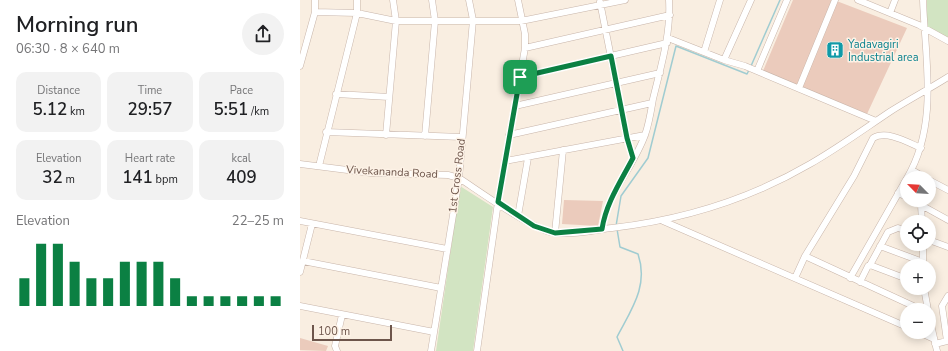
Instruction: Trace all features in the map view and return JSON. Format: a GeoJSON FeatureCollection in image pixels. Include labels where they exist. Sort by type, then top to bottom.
{"type":"FeatureCollection","features":[{"type":"Feature","properties":{"kind":"street"},"geometry":{"type":"LineString","coordinates":[[300,66],[315,12],[315,0]]}},
{"type":"Feature","properties":{"kind":"street"},"geometry":{"type":"LineString","coordinates":[[319,166],[326,132],[357,13],[357,0]]}},
{"type":"Feature","properties":{"kind":"street"},"geometry":{"type":"LineString","coordinates":[[386,135],[396,21],[392,0]]}},
{"type":"Feature","properties":{"kind":"street"},"geometry":{"type":"LineString","coordinates":[[425,136],[435,21],[432,0]]}},
{"type":"Feature","properties":{"kind":"street","name":"1st Cross Road"},"geometry":{"type":"LineString","coordinates":[[431,351],[458,178],[473,20],[469,0]]}},
{"type":"Feature","properties":{"kind":"street"},"geometry":{"type":"LineString","coordinates":[[477,351],[498,202],[525,48],[525,34],[521,21],[518,0]]}},
{"type":"Feature","properties":{"kind":"street"},"geometry":{"type":"LineString","coordinates":[[315,12],[357,13],[396,21],[521,21],[600,2],[625,0]]}},
{"type":"Feature","properties":{"kind":"street"},"geometry":{"type":"LineString","coordinates":[[602,229],[604,216],[612,198],[645,135],[669,40],[669,0]]}},
{"type":"Feature","properties":{"kind":"street"},"geometry":{"type":"LineString","coordinates":[[704,52],[720,0]]}},
{"type":"Feature","properties":{"kind":"street"},"geometry":{"type":"LineString","coordinates":[[724,60],[751,0]]}},
{"type":"Feature","properties":{"kind":"street"},"geometry":{"type":"LineString","coordinates":[[756,71],[787,0]]}},
{"type":"Feature","properties":{"kind":"street"},"geometry":{"type":"LineString","coordinates":[[798,88],[835,0]]}},
{"type":"Feature","properties":{"kind":"street"},"geometry":{"type":"LineString","coordinates":[[858,0],[924,28],[948,41]]}},
{"type":"Feature","properties":{"kind":"street"},"geometry":{"type":"LineString","coordinates":[[890,13],[895,0]]}},
{"type":"Feature","properties":{"kind":"street"},"geometry":{"type":"LineString","coordinates":[[912,170],[921,148],[929,89],[923,0]]}},
{"type":"Feature","properties":{"kind":"street"},"geometry":{"type":"LineString","coordinates":[[600,2],[627,138],[633,158]]}},
{"type":"Feature","properties":{"kind":"street"},"geometry":{"type":"LineString","coordinates":[[525,48],[670,15]]}},
{"type":"Feature","properties":{"kind":"street"},"geometry":{"type":"LineString","coordinates":[[520,77],[611,56],[669,40],[686,44],[724,60],[745,66],[876,121]]}},
{"type":"Feature","properties":{"kind":"street"},"geometry":{"type":"LineString","coordinates":[[515,106],[660,73]]}},
{"type":"Feature","properties":{"kind":"street","name":"Vivekananda Road"},"geometry":{"type":"LineString","coordinates":[[300,164],[371,173],[448,175],[458,178],[534,226],[555,233],[627,226],[664,221],[719,204],[778,181],[809,165],[868,126],[948,77]]}},
{"type":"Feature","properties":{"kind":"street"},"geometry":{"type":"LineString","coordinates":[[336,94],[389,97]]}},
{"type":"Feature","properties":{"kind":"street"},"geometry":{"type":"LineString","coordinates":[[510,135],[652,103]]}},
{"type":"Feature","properties":{"kind":"street"},"geometry":{"type":"LineString","coordinates":[[868,126],[875,137]]}},
{"type":"Feature","properties":{"kind":"street"},"geometry":{"type":"LineString","coordinates":[[326,132],[462,137]]}},
{"type":"Feature","properties":{"kind":"street"},"geometry":{"type":"LineString","coordinates":[[505,161],[528,158],[645,135]]}},
{"type":"Feature","properties":{"kind":"street"},"geometry":{"type":"LineString","coordinates":[[795,278],[805,256],[854,176],[870,142],[875,137],[884,135],[899,138],[921,148]]}},
{"type":"Feature","properties":{"kind":"street"},"geometry":{"type":"LineString","coordinates":[[555,233],[563,150]]}},
{"type":"Feature","properties":{"kind":"street"},"geometry":{"type":"LineString","coordinates":[[518,216],[528,158]]}},
{"type":"Feature","properties":{"kind":"street"},"geometry":{"type":"LineString","coordinates":[[936,184],[948,190]]}},
{"type":"Feature","properties":{"kind":"street"},"geometry":{"type":"LineString","coordinates":[[850,278],[900,190]]}},
{"type":"Feature","properties":{"kind":"street"},"geometry":{"type":"LineString","coordinates":[[925,207],[948,220]]}},
{"type":"Feature","properties":{"kind":"street"},"geometry":{"type":"LineString","coordinates":[[300,221],[447,249]]}},
{"type":"Feature","properties":{"kind":"street"},"geometry":{"type":"LineString","coordinates":[[664,221],[900,324]]}},
{"type":"Feature","properties":{"kind":"street"},"geometry":{"type":"LineString","coordinates":[[300,272],[312,224]]}},
{"type":"Feature","properties":{"kind":"street"},"geometry":{"type":"LineString","coordinates":[[860,282],[886,234],[891,230],[900,229]]}},
{"type":"Feature","properties":{"kind":"street"},"geometry":{"type":"LineString","coordinates":[[936,243],[948,247]]}},
{"type":"Feature","properties":{"kind":"street"},"geometry":{"type":"LineString","coordinates":[[880,246],[911,259]]}},
{"type":"Feature","properties":{"kind":"street"},"geometry":{"type":"LineString","coordinates":[[805,256],[906,303]]}},
{"type":"Feature","properties":{"kind":"street"},"geometry":{"type":"LineString","coordinates":[[303,261],[441,288]]}},
{"type":"Feature","properties":{"kind":"street"},"geometry":{"type":"LineString","coordinates":[[870,265],[900,276]]}},
{"type":"Feature","properties":{"kind":"street"},"geometry":{"type":"LineString","coordinates":[[935,345],[948,341],[942,306],[948,296]]}},
{"type":"Feature","properties":{"kind":"street"},"geometry":{"type":"LineString","coordinates":[[300,306],[434,332]]}},
{"type":"Feature","properties":{"kind":"street"},"geometry":{"type":"LineString","coordinates":[[337,351],[336,346],[342,315]]}},
{"type":"Feature","properties":{"kind":"green space"},"geometry":{"type":"Polygon","coordinates":[[[927,0],[948,0],[948,38],[926,26],[927,0]]]}},
{"type":"Feature","properties":{"kind":"green space"},"geometry":{"type":"Polygon","coordinates":[[[460,186],[493,207],[473,351],[436,351],[460,186]]]}},
{"type":"Feature","properties":{"kind":"building","name":"Yadavagiri Industrial area"},"geometry":{"type":"Polygon","coordinates":[[[793,0],[834,0],[907,28],[867,114],[763,71],[793,0]]]}},
{"type":"Feature","properties":{"kind":"building"},"geometry":{"type":"Polygon","coordinates":[[[564,200],[603,201],[598,226],[562,224],[564,200]]]}},
{"type":"Feature","properties":{"kind":"building"},"geometry":{"type":"Polygon","coordinates":[[[300,338],[328,346],[326,351],[300,350],[300,338]]]}},
{"type":"Feature","properties":{"kind":"waterway"},"geometry":{"type":"LineString","coordinates":[[751,66],[780,0]]}},
{"type":"Feature","properties":{"kind":"waterway"},"geometry":{"type":"LineString","coordinates":[[616,226],[621,196],[648,158],[676,46],[747,74],[749,70]]}},
{"type":"Feature","properties":{"kind":"waterway"},"geometry":{"type":"LineString","coordinates":[[617,229],[620,247],[638,254],[641,266],[640,287],[637,297],[617,337],[623,351]]}},
{"type":"Feature","properties":{"kind":"place","name":"Yadavagiri Industrial area"},"geometry":{"type":"Point","coordinates":[835,50]}},
{"type":"Feature","properties":{"kind":"route"},"geometry":{"type":"LineString","coordinates":[[611,56],[627,138],[633,158],[604,216],[602,229],[577,233],[555,233],[534,226],[498,202],[520,77],[611,56]]}}]}
